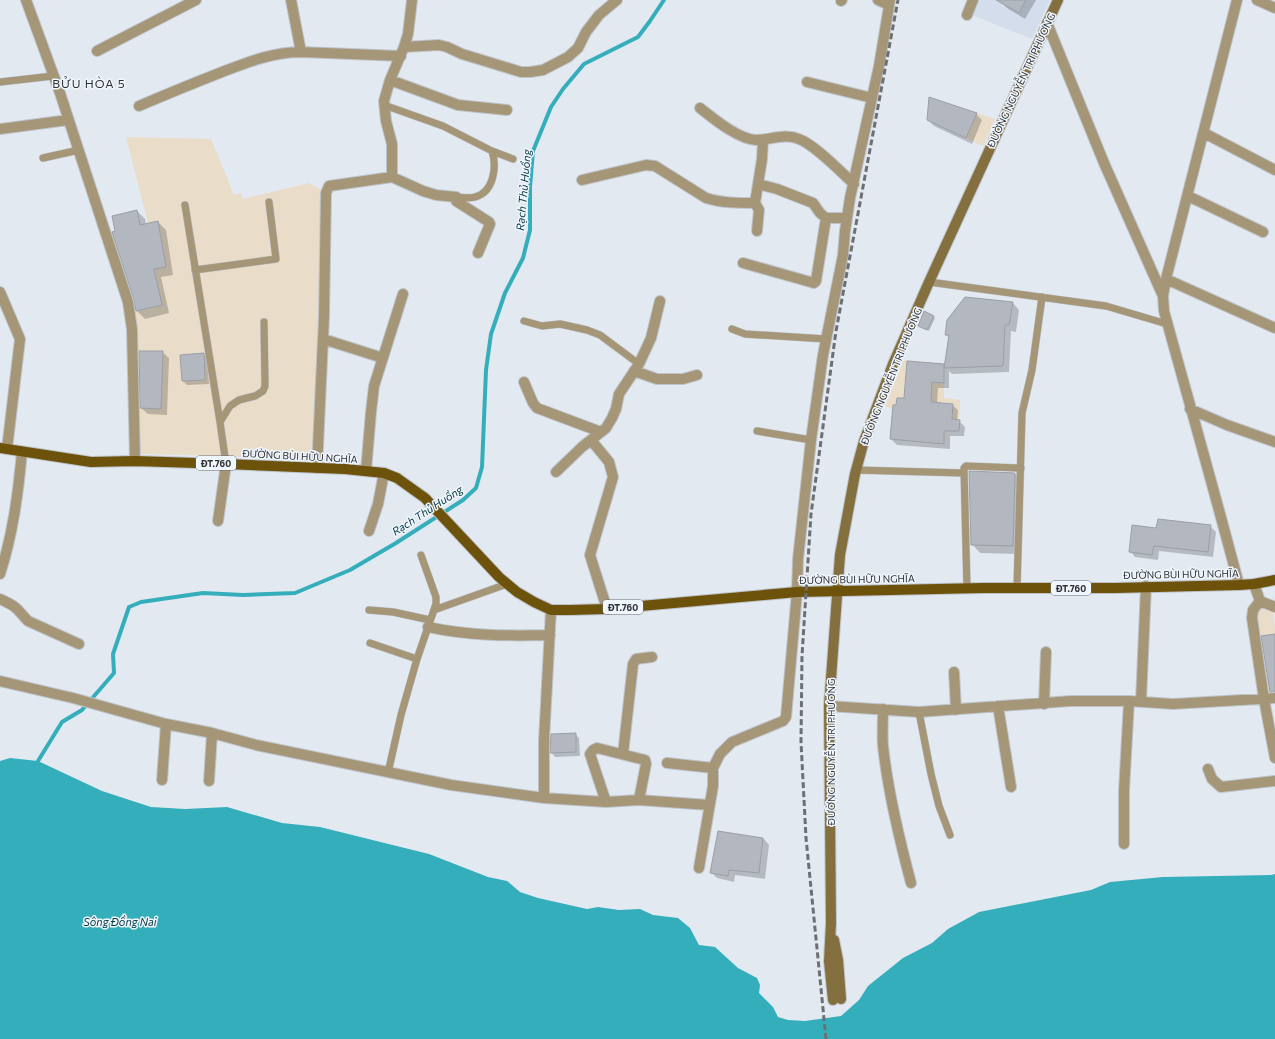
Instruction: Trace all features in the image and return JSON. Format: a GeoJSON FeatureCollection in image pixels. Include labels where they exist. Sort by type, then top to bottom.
{"type":"FeatureCollection","features":[{"type":"Feature","properties":{"kind":"main road","name":"ĐƯỜNG NGUYỄN TRI PHƯƠNG"},"geometry":{"type":"LineString","coordinates":[[837,999],[838,960],[831,923],[829,706],[840,555],[856,470],[864,441],[929,282],[1058,0]]}},
{"type":"Feature","properties":{"kind":"main road","name":"ĐƯỜNG BÙI HỮU NGHĨA"},"geometry":{"type":"LineString","coordinates":[[3,449],[90,462],[135,461],[226,464],[345,469],[384,473],[396,478],[425,498],[465,542],[507,584],[534,602],[552,610],[607,609],[797,592],[967,588],[1115,588],[1146,586],[1239,585],[1275,580]]}},
{"type":"Feature","properties":{"kind":"street"},"geometry":{"type":"LineString","coordinates":[[26,0],[60,92],[128,302],[134,385],[135,461]]}},
{"type":"Feature","properties":{"kind":"street"},"geometry":{"type":"LineString","coordinates":[[97,51],[196,0]]}},
{"type":"Feature","properties":{"kind":"street"},"geometry":{"type":"LineString","coordinates":[[291,0],[301,52]]}},
{"type":"Feature","properties":{"kind":"street"},"geometry":{"type":"LineString","coordinates":[[392,177],[392,144],[386,121],[384,105],[385,94],[403,52],[408,34],[412,0]]}},
{"type":"Feature","properties":{"kind":"street"},"geometry":{"type":"LineString","coordinates":[[139,106],[253,60],[286,52],[403,52],[438,45],[507,69],[521,72],[543,70],[568,56],[578,48],[586,32],[599,15],[617,0]]}},
{"type":"Feature","properties":{"kind":"street"},"geometry":{"type":"LineString","coordinates":[[699,868],[713,786],[713,768],[720,754],[732,742],[783,721],[786,717],[797,592],[798,559],[826,339],[842,255],[847,218],[872,98],[889,3],[878,0]]}},
{"type":"Feature","properties":{"kind":"street"},"geometry":{"type":"LineString","coordinates":[[967,15],[973,0]]}},
{"type":"Feature","properties":{"kind":"street"},"geometry":{"type":"LineString","coordinates":[[1237,0],[1166,279],[1163,296],[1167,324],[1190,409],[1200,436],[1239,585]]}},
{"type":"Feature","properties":{"kind":"street"},"geometry":{"type":"LineString","coordinates":[[1257,0],[1275,8]]}},
{"type":"Feature","properties":{"kind":"street"},"geometry":{"type":"LineString","coordinates":[[1047,23],[1104,163],[1163,296]]}},
{"type":"Feature","properties":{"kind":"street"},"geometry":{"type":"LineString","coordinates":[[390,80],[458,105],[507,110]]}},
{"type":"Feature","properties":{"kind":"street"},"geometry":{"type":"LineString","coordinates":[[807,82],[872,98]]}},
{"type":"Feature","properties":{"kind":"street"},"geometry":{"type":"LineString","coordinates":[[700,108],[730,131],[753,140],[794,137],[805,142],[854,184]]}},
{"type":"Feature","properties":{"kind":"street"},"geometry":{"type":"LineString","coordinates":[[0,129],[68,120]]}},
{"type":"Feature","properties":{"kind":"street"},"geometry":{"type":"LineString","coordinates":[[1204,133],[1275,170]]}},
{"type":"Feature","properties":{"kind":"street"},"geometry":{"type":"LineString","coordinates":[[757,231],[759,210],[755,203],[762,159],[763,140]]}},
{"type":"Feature","properties":{"kind":"street"},"geometry":{"type":"LineString","coordinates":[[582,180],[650,165],[655,166],[706,198],[731,203],[755,203]]}},
{"type":"Feature","properties":{"kind":"street"},"geometry":{"type":"LineString","coordinates":[[317,468],[323,339],[325,224],[327,189],[329,186],[392,177],[423,191],[436,195],[456,197],[456,201],[490,224],[478,252]]}},
{"type":"Feature","properties":{"kind":"street"},"geometry":{"type":"LineString","coordinates":[[758,184],[777,189],[813,203],[820,213],[826,218],[847,218]]}},
{"type":"Feature","properties":{"kind":"street"},"geometry":{"type":"LineString","coordinates":[[1188,196],[1263,232]]}},
{"type":"Feature","properties":{"kind":"street"},"geometry":{"type":"LineString","coordinates":[[743,263],[814,283],[816,281],[826,218]]}},
{"type":"Feature","properties":{"kind":"street"},"geometry":{"type":"LineString","coordinates":[[1166,279],[1275,328]]}},
{"type":"Feature","properties":{"kind":"street"},"geometry":{"type":"LineString","coordinates":[[0,292],[3,305],[20,339],[3,449]]}},
{"type":"Feature","properties":{"kind":"street"},"geometry":{"type":"LineString","coordinates":[[366,471],[374,386],[403,294]]}},
{"type":"Feature","properties":{"kind":"street"},"geometry":{"type":"LineString","coordinates":[[556,472],[606,428],[616,409],[619,394],[637,368],[651,338],[660,301]]}},
{"type":"Feature","properties":{"kind":"street"},"geometry":{"type":"LineString","coordinates":[[323,339],[382,358]]}},
{"type":"Feature","properties":{"kind":"street"},"geometry":{"type":"LineString","coordinates":[[637,368],[657,379],[683,379],[697,375]]}},
{"type":"Feature","properties":{"kind":"street"},"geometry":{"type":"LineString","coordinates":[[524,382],[533,404],[537,408],[601,432]]}},
{"type":"Feature","properties":{"kind":"street"},"geometry":{"type":"LineString","coordinates":[[1190,409],[1275,442]]}},
{"type":"Feature","properties":{"kind":"street"},"geometry":{"type":"LineString","coordinates":[[591,440],[609,462],[613,477],[590,555],[607,609]]}},
{"type":"Feature","properties":{"kind":"street"},"geometry":{"type":"LineString","coordinates":[[0,574],[7,553],[16,510],[22,452]]}},
{"type":"Feature","properties":{"kind":"street"},"geometry":{"type":"LineString","coordinates":[[218,521],[226,464]]}},
{"type":"Feature","properties":{"kind":"street"},"geometry":{"type":"LineString","coordinates":[[369,531],[378,504],[384,473]]}},
{"type":"Feature","properties":{"kind":"street"},"geometry":{"type":"LineString","coordinates":[[1254,584],[1260,601],[1275,607]]}},
{"type":"Feature","properties":{"kind":"street"},"geometry":{"type":"LineString","coordinates":[[1141,702],[1146,586]]}},
{"type":"Feature","properties":{"kind":"street"},"geometry":{"type":"LineString","coordinates":[[0,599],[11,604],[28,621],[79,644]]}},
{"type":"Feature","properties":{"kind":"street"},"geometry":{"type":"LineString","coordinates":[[1260,601],[1253,610],[1252,618],[1275,758]]}},
{"type":"Feature","properties":{"kind":"street"},"geometry":{"type":"LineString","coordinates":[[544,798],[544,740],[552,610]]}},
{"type":"Feature","properties":{"kind":"street"},"geometry":{"type":"LineString","coordinates":[[429,623],[450,632],[496,636],[550,635]]}},
{"type":"Feature","properties":{"kind":"street"},"geometry":{"type":"LineString","coordinates":[[1044,704],[1046,652]]}},
{"type":"Feature","properties":{"kind":"street"},"geometry":{"type":"LineString","coordinates":[[623,754],[633,664],[636,659],[652,657]]}},
{"type":"Feature","properties":{"kind":"street"},"geometry":{"type":"LineString","coordinates":[[954,672],[956,710]]}},
{"type":"Feature","properties":{"kind":"street"},"geometry":{"type":"LineString","coordinates":[[0,681],[73,698],[166,724],[212,733],[256,745],[451,785],[544,798],[606,802],[639,800],[709,805]]}},
{"type":"Feature","properties":{"kind":"street"},"geometry":{"type":"LineString","coordinates":[[829,706],[919,712],[1071,701],[1129,701],[1173,704],[1275,698]]}},
{"type":"Feature","properties":{"kind":"street"},"geometry":{"type":"LineString","coordinates":[[1124,844],[1124,791],[1129,701]]}},
{"type":"Feature","properties":{"kind":"street"},"geometry":{"type":"LineString","coordinates":[[998,706],[1011,788]]}},
{"type":"Feature","properties":{"kind":"street"},"geometry":{"type":"LineString","coordinates":[[883,709],[883,744],[887,778],[897,831],[911,883]]}},
{"type":"Feature","properties":{"kind":"street"},"geometry":{"type":"LineString","coordinates":[[162,780],[166,724]]}},
{"type":"Feature","properties":{"kind":"street"},"geometry":{"type":"LineString","coordinates":[[209,782],[212,733]]}},
{"type":"Feature","properties":{"kind":"street"},"geometry":{"type":"LineString","coordinates":[[606,802],[590,754],[597,748],[645,760],[646,764],[639,800]]}},
{"type":"Feature","properties":{"kind":"street"},"geometry":{"type":"LineString","coordinates":[[667,763],[713,768]]}},
{"type":"Feature","properties":{"kind":"street"},"geometry":{"type":"LineString","coordinates":[[1208,768],[1212,779],[1221,787],[1275,781]]}},
{"type":"Feature","properties":{"kind":"lane"},"geometry":{"type":"LineString","coordinates":[[0,82],[53,76]]}},
{"type":"Feature","properties":{"kind":"lane"},"geometry":{"type":"LineString","coordinates":[[384,105],[444,126],[492,151],[513,159]]}},
{"type":"Feature","properties":{"kind":"lane"},"geometry":{"type":"LineString","coordinates":[[43,158],[79,150]]}},
{"type":"Feature","properties":{"kind":"lane"},"geometry":{"type":"LineString","coordinates":[[456,197],[476,197],[486,190],[491,182],[495,166],[492,151]]}},
{"type":"Feature","properties":{"kind":"lane"},"geometry":{"type":"LineString","coordinates":[[196,270],[276,258],[269,202]]}},
{"type":"Feature","properties":{"kind":"lane"},"geometry":{"type":"LineString","coordinates":[[185,205],[226,464]]}},
{"type":"Feature","properties":{"kind":"lane"},"geometry":{"type":"LineString","coordinates":[[929,282],[1106,306],[1167,324]]}},
{"type":"Feature","properties":{"kind":"lane"},"geometry":{"type":"LineString","coordinates":[[1017,588],[1022,413],[1032,370],[1042,297]]}},
{"type":"Feature","properties":{"kind":"lane"},"geometry":{"type":"LineString","coordinates":[[524,321],[542,326],[560,324],[587,330],[600,335],[637,368]]}},
{"type":"Feature","properties":{"kind":"lane"},"geometry":{"type":"LineString","coordinates":[[220,422],[230,406],[240,400],[256,396],[263,392],[265,386],[264,322]]}},
{"type":"Feature","properties":{"kind":"lane"},"geometry":{"type":"LineString","coordinates":[[732,328],[745,334],[826,339]]}},
{"type":"Feature","properties":{"kind":"lane"},"geometry":{"type":"LineString","coordinates":[[757,431],[812,440]]}},
{"type":"Feature","properties":{"kind":"lane"},"geometry":{"type":"LineString","coordinates":[[967,588],[964,468],[966,466],[1021,468]]}},
{"type":"Feature","properties":{"kind":"lane"},"geometry":{"type":"LineString","coordinates":[[856,470],[964,473]]}},
{"type":"Feature","properties":{"kind":"lane"},"geometry":{"type":"LineString","coordinates":[[388,773],[401,715],[416,659],[434,610],[436,597],[421,555]]}},
{"type":"Feature","properties":{"kind":"lane"},"geometry":{"type":"LineString","coordinates":[[434,610],[507,584]]}},
{"type":"Feature","properties":{"kind":"lane"},"geometry":{"type":"LineString","coordinates":[[369,610],[393,612],[429,623]]}},
{"type":"Feature","properties":{"kind":"lane"},"geometry":{"type":"LineString","coordinates":[[370,643],[416,659]]}},
{"type":"Feature","properties":{"kind":"lane"},"geometry":{"type":"LineString","coordinates":[[919,712],[939,806],[950,834]]}},
{"type":"Feature","properties":{"kind":"shaded area"},"geometry":{"type":"Polygon","coordinates":[[[978,0],[1050,0],[1032,39],[972,15],[978,0]]]}},
{"type":"Feature","properties":{"kind":"shaded area"},"geometry":{"type":"Polygon","coordinates":[[[929,97],[995,119],[983,146],[927,120],[929,97]]]}},
{"type":"Feature","properties":{"kind":"shaded area"},"geometry":{"type":"Polygon","coordinates":[[[126,137],[211,139],[234,195],[241,193],[243,199],[309,183],[322,190],[320,223],[320,317],[313,461],[222,456],[139,454],[139,393],[136,329],[110,232],[148,223],[126,137]]]}},
{"type":"Feature","properties":{"kind":"shaded area"},"geometry":{"type":"Polygon","coordinates":[[[904,360],[938,363],[937,368],[944,368],[944,398],[960,400],[959,431],[945,431],[944,444],[890,439],[892,409],[885,406],[904,360]]]}},
{"type":"Feature","properties":{"kind":"shaded area"},"geometry":{"type":"Polygon","coordinates":[[[1262,607],[1273,612],[1275,628],[1275,693],[1268,693],[1256,614],[1262,607]]]}},
{"type":"Feature","properties":{"kind":"water","name":"Sông Đồng Nai"},"geometry":{"type":"Polygon","coordinates":[[[10,758],[38,761],[102,791],[151,807],[185,809],[227,807],[282,823],[320,827],[429,854],[488,877],[507,881],[520,892],[538,898],[587,909],[598,907],[619,910],[640,909],[653,915],[678,918],[690,928],[699,945],[715,947],[738,968],[757,978],[760,985],[759,993],[773,1007],[778,1017],[788,1020],[805,1021],[841,1016],[859,1000],[868,986],[903,958],[932,943],[948,929],[979,912],[1091,890],[1110,882],[1163,877],[1275,874],[1275,1039],[0,1039],[0,761],[10,758]]]}},
{"type":"Feature","properties":{"kind":"building"},"geometry":{"type":"Polygon","coordinates":[[[996,0],[1026,0],[1019,13],[996,0]]]}},
{"type":"Feature","properties":{"kind":"building"},"geometry":{"type":"Polygon","coordinates":[[[929,97],[977,113],[966,138],[927,120],[929,97]]]}},
{"type":"Feature","properties":{"kind":"building"},"geometry":{"type":"Polygon","coordinates":[[[137,210],[140,225],[158,221],[166,267],[154,269],[162,305],[136,311],[134,300],[112,232],[115,231],[112,216],[137,210]]]}},
{"type":"Feature","properties":{"kind":"building"},"geometry":{"type":"Polygon","coordinates":[[[965,297],[1013,302],[1009,325],[1005,325],[1003,366],[944,368],[949,335],[945,335],[947,320],[965,297]]]}},
{"type":"Feature","properties":{"kind":"building"},"geometry":{"type":"Polygon","coordinates":[[[924,311],[934,316],[927,330],[918,326],[924,311]]]}},
{"type":"Feature","properties":{"kind":"building"},"geometry":{"type":"Polygon","coordinates":[[[139,351],[163,351],[161,409],[140,408],[139,351]]]}},
{"type":"Feature","properties":{"kind":"building"},"geometry":{"type":"Polygon","coordinates":[[[204,353],[205,380],[182,381],[180,355],[204,353]]]}},
{"type":"Feature","properties":{"kind":"building"},"geometry":{"type":"Polygon","coordinates":[[[907,361],[944,364],[944,383],[932,382],[931,402],[953,404],[952,419],[960,420],[959,431],[944,431],[944,444],[890,439],[893,405],[896,405],[897,398],[904,398],[907,361]]]}},
{"type":"Feature","properties":{"kind":"building"},"geometry":{"type":"Polygon","coordinates":[[[969,471],[1015,473],[1013,546],[971,545],[969,471]]]}},
{"type":"Feature","properties":{"kind":"building"},"geometry":{"type":"Polygon","coordinates":[[[1158,519],[1211,525],[1208,552],[1154,546],[1152,555],[1129,552],[1132,525],[1156,528],[1158,519]]]}},
{"type":"Feature","properties":{"kind":"building"},"geometry":{"type":"Polygon","coordinates":[[[1275,634],[1275,692],[1270,692],[1261,636],[1275,634]]]}},
{"type":"Feature","properties":{"kind":"building"},"geometry":{"type":"Polygon","coordinates":[[[576,733],[576,752],[550,753],[551,734],[576,733]]]}},
{"type":"Feature","properties":{"kind":"building"},"geometry":{"type":"Polygon","coordinates":[[[718,831],[763,838],[759,873],[729,870],[728,876],[710,873],[718,831]]]}},
{"type":"Feature","properties":{"kind":"waterway","name":"Rạch Thủ Huồng"},"geometry":{"type":"LineString","coordinates":[[38,761],[62,722],[82,710],[114,673],[113,654],[129,607],[141,602],[203,593],[243,595],[295,593],[350,570],[396,543],[463,500],[476,488],[482,467],[486,370],[491,334],[505,293],[523,258],[530,230],[530,187],[533,151],[551,107],[563,89],[584,64],[638,37],[664,0]]}},
{"type":"Feature","properties":{"kind":"railway"},"geometry":{"type":"LineString","coordinates":[[826,1039],[806,838],[801,742],[802,656],[811,514],[836,331],[898,0]]}},
{"type":"Feature","properties":{"kind":"district","name":"BỬU HÒA 5"},"geometry":{"type":"Point","coordinates":[89,83]}}]}
